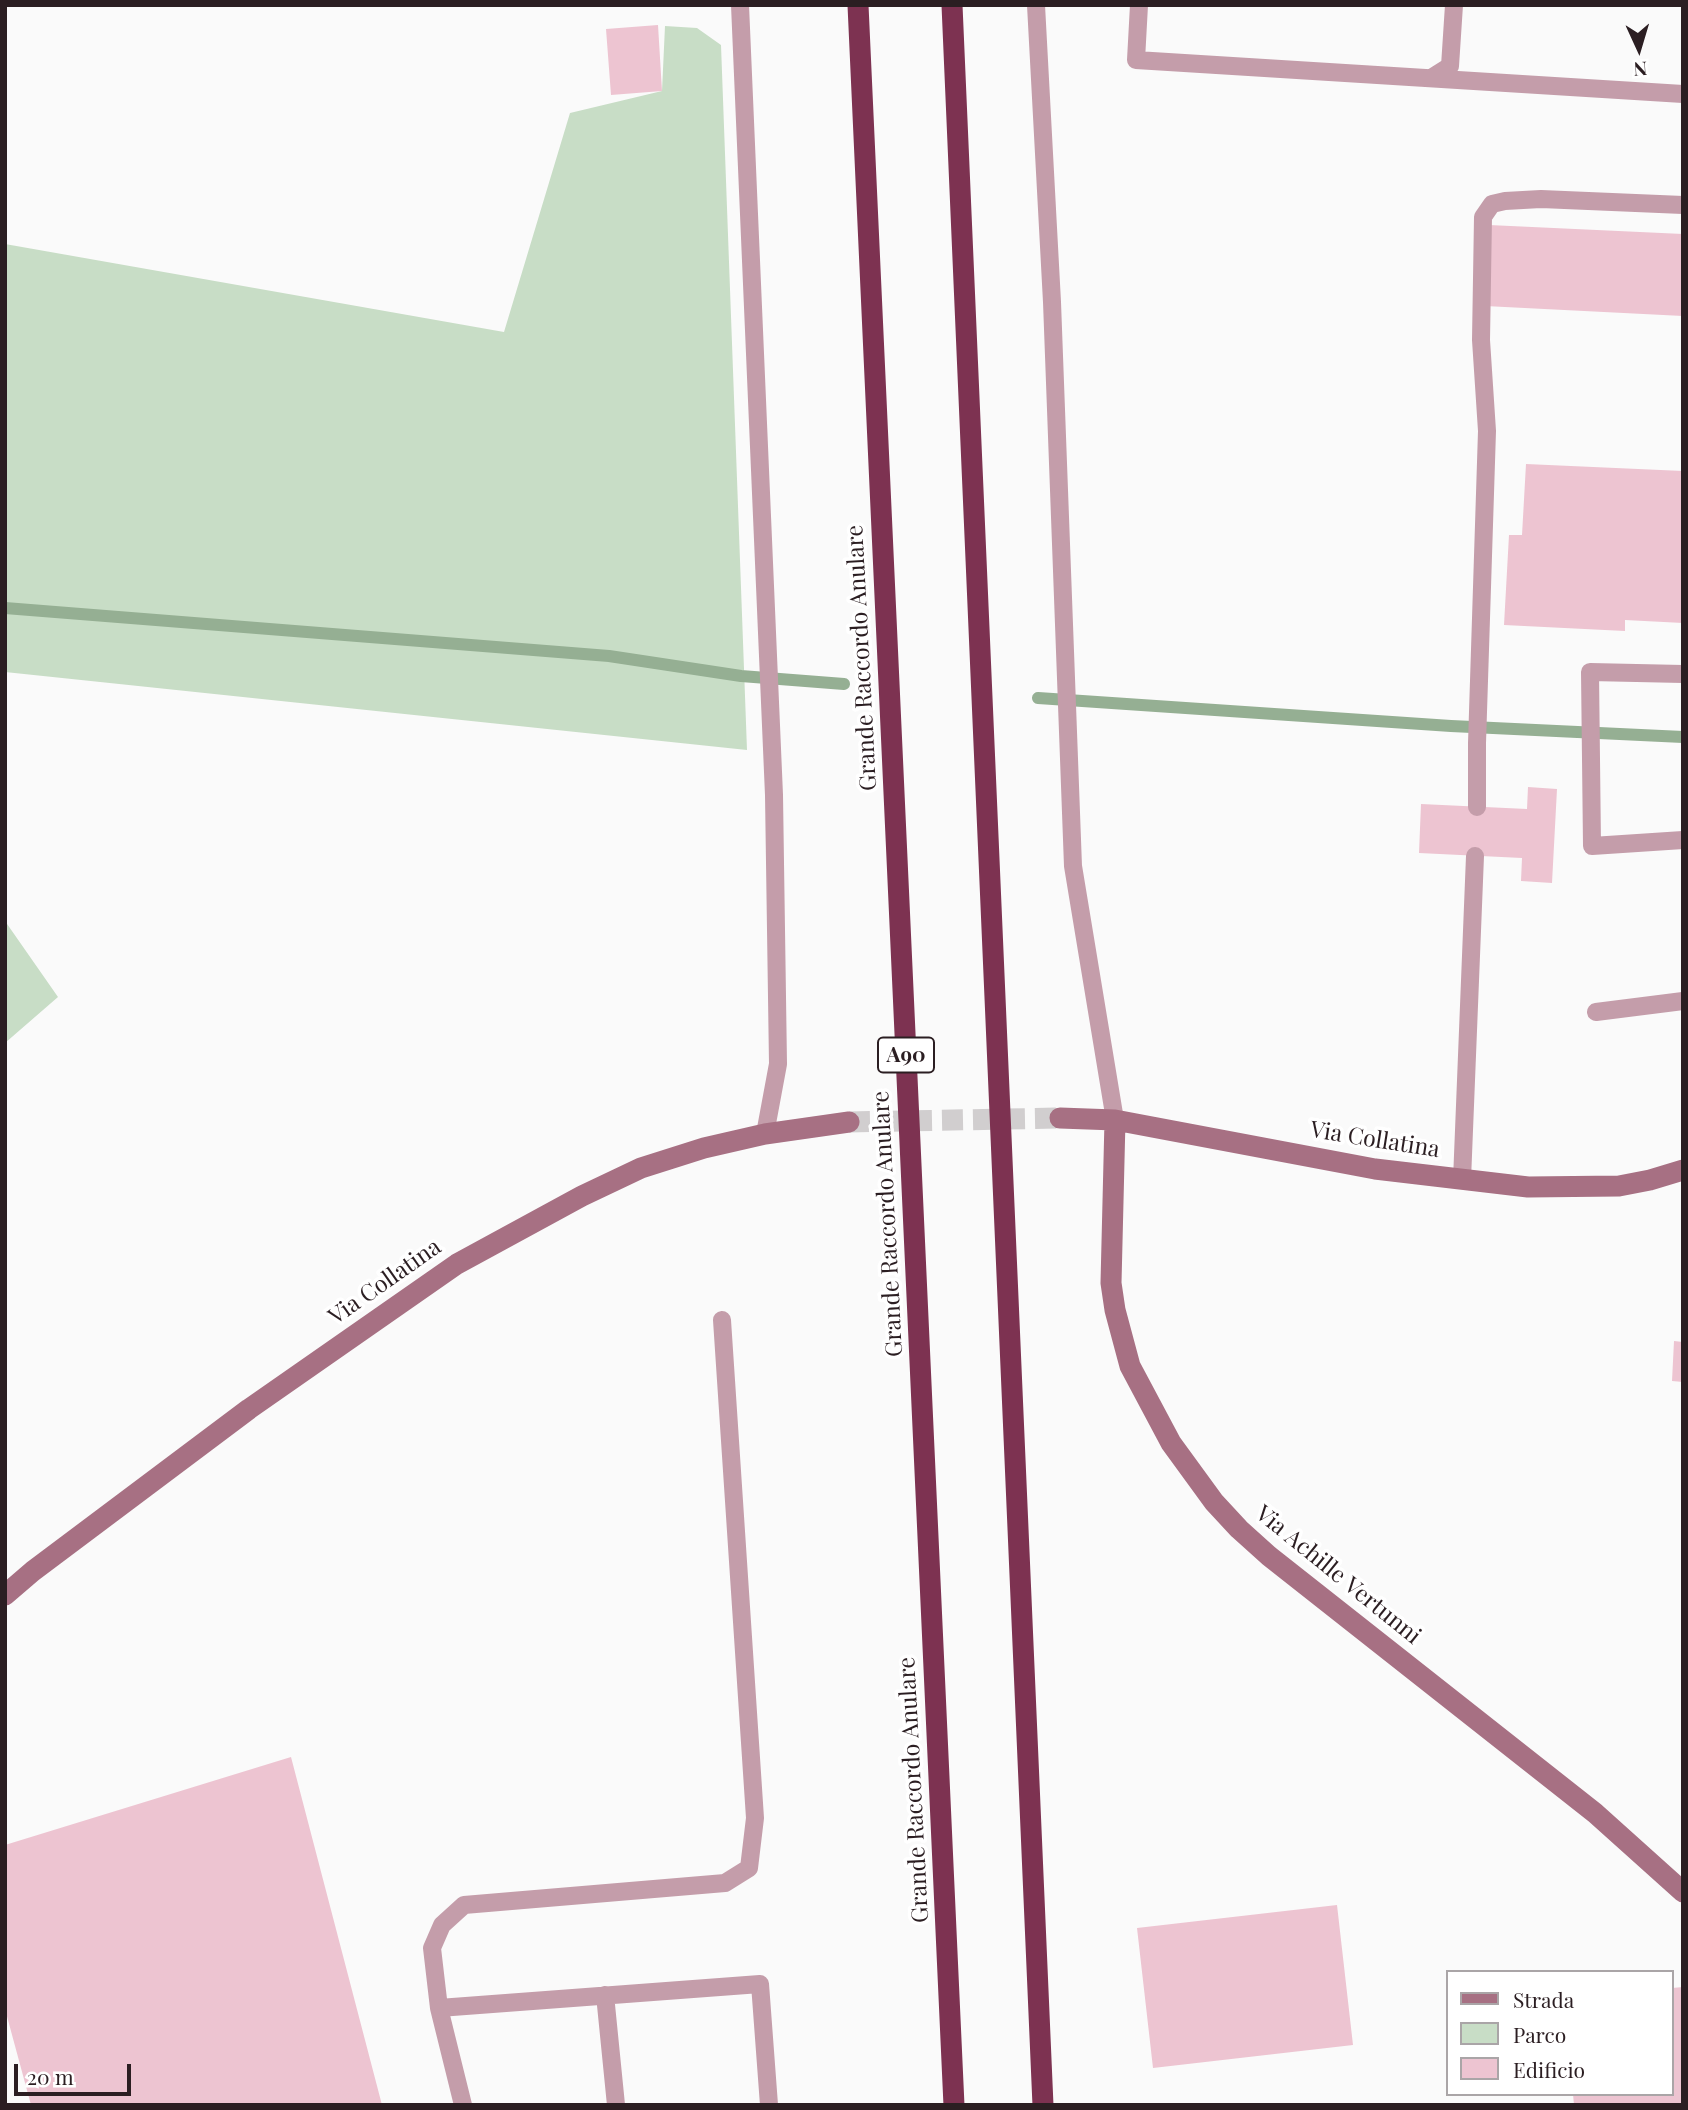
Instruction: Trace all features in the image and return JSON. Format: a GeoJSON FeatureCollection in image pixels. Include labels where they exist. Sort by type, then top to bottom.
{"type":"FeatureCollection","features":[{"type":"Feature","properties":{"kind":"highway","name":"Grande Raccordo Anulare"},"geometry":{"type":"LineString","coordinates":[[858,5],[954,2105]]}},
{"type":"Feature","properties":{"kind":"highway"},"geometry":{"type":"LineString","coordinates":[[953,10],[1042,2105]]}},
{"type":"Feature","properties":{"kind":"street","name":"Via Collatina"},"geometry":{"type":"LineString","coordinates":[[1060,1118],[1115,1120],[1375,1169],[1528,1187],[1591,1188],[1650,1180],[1683,1170]]}},
{"type":"Feature","properties":{"kind":"street","name":"Via Achille Vertunni"},"geometry":{"type":"LineString","coordinates":[[1115,1120],[1111,1283],[1115,1310],[1130,1366],[1171,1443],[1223,1511],[1269,1556],[1595,1812],[1683,1892]]}},
{"type":"Feature","properties":{"kind":"street","name":"Via Collatina"},"geometry":{"type":"LineString","coordinates":[[5,1595],[33,1571],[249,1409],[457,1264],[582,1196],[641,1168],[704,1149],[765,1135],[849,1122]]}},
{"type":"Feature","properties":{"kind":"lane"},"geometry":{"type":"LineString","coordinates":[[740,5],[774,794],[778,1064],[765,1135]]}},
{"type":"Feature","properties":{"kind":"lane"},"geometry":{"type":"LineString","coordinates":[[1036,5],[1052,302],[1073,866],[1115,1120]]}},
{"type":"Feature","properties":{"kind":"lane"},"geometry":{"type":"LineString","coordinates":[[1139,5],[1136,60],[1683,94]]}},
{"type":"Feature","properties":{"kind":"lane"},"geometry":{"type":"LineString","coordinates":[[1431,78],[1450,66],[1454,5]]}},
{"type":"Feature","properties":{"kind":"lane"},"geometry":{"type":"LineString","coordinates":[[1477,807],[1487,431],[1481,340],[1483,217],[1492,204],[1505,201],[1541,199],[1683,205]]}},
{"type":"Feature","properties":{"kind":"lane"},"geometry":{"type":"LineString","coordinates":[[1683,674],[1590,672],[1592,846],[1683,840]]}},
{"type":"Feature","properties":{"kind":"lane"},"geometry":{"type":"LineString","coordinates":[[1462,1180],[1475,856]]}},
{"type":"Feature","properties":{"kind":"lane"},"geometry":{"type":"LineString","coordinates":[[1596,1012],[1683,1001]]}},
{"type":"Feature","properties":{"kind":"lane"},"geometry":{"type":"LineString","coordinates":[[463,2105],[439,2008],[432,1948],[442,1925],[464,1905],[725,1883],[749,1868],[755,1818],[722,1320]]}},
{"type":"Feature","properties":{"kind":"lane"},"geometry":{"type":"LineString","coordinates":[[439,2008],[760,1984],[769,2105]]}},
{"type":"Feature","properties":{"kind":"lane"},"geometry":{"type":"LineString","coordinates":[[605,1995],[616,2105]]}},
{"type":"Feature","properties":{"kind":"green space"},"geometry":{"type":"Polygon","coordinates":[[[665,26],[697,28],[721,45],[747,750],[5,672],[5,244],[504,332],[570,113],[662,91],[665,26]]]}},
{"type":"Feature","properties":{"kind":"green space"},"geometry":{"type":"Polygon","coordinates":[[[5,921],[58,997],[5,1043],[5,921]]]}},
{"type":"Feature","properties":{"kind":"building"},"geometry":{"type":"Polygon","coordinates":[[[658,25],[662,91],[611,95],[606,29],[658,25]]]}},
{"type":"Feature","properties":{"kind":"building"},"geometry":{"type":"Polygon","coordinates":[[[1489,225],[1683,234],[1683,316],[1485,306],[1489,225]]]}},
{"type":"Feature","properties":{"kind":"building"},"geometry":{"type":"Polygon","coordinates":[[[1526,464],[1683,471],[1683,623],[1625,620],[1625,631],[1504,625],[1509,535],[1522,535],[1526,464]]]}},
{"type":"Feature","properties":{"kind":"building"},"geometry":{"type":"Polygon","coordinates":[[[1528,787],[1557,789],[1552,883],[1521,881],[1522,858],[1419,853],[1421,804],[1527,809],[1528,787]]]}},
{"type":"Feature","properties":{"kind":"building"},"geometry":{"type":"Polygon","coordinates":[[[1674,1341],[1683,1342],[1683,1382],[1672,1381],[1674,1341]]]}},
{"type":"Feature","properties":{"kind":"building"},"geometry":{"type":"Polygon","coordinates":[[[291,1757],[382,2105],[31,2105],[5,2009],[5,1845],[291,1757]]]}},
{"type":"Feature","properties":{"kind":"building"},"geometry":{"type":"Polygon","coordinates":[[[1337,1905],[1353,2045],[1153,2068],[1137,1928],[1337,1905]]]}},
{"type":"Feature","properties":{"kind":"building"},"geometry":{"type":"Polygon","coordinates":[[[1683,1987],[1683,2105],[1574,2105],[1573,2096],[1674,2096],[1674,1988],[1683,1987]]]}},
{"type":"Feature","properties":{"kind":"waterway"},"geometry":{"type":"LineString","coordinates":[[5,608],[609,656],[741,676],[844,684]]}},
{"type":"Feature","properties":{"kind":"waterway"},"geometry":{"type":"LineString","coordinates":[[1038,698],[1451,726],[1683,737]]}},
{"type":"Feature","properties":{"kind":"tunnel"},"geometry":{"type":"LineString","coordinates":[[849,1122],[1060,1118]]}}]}
